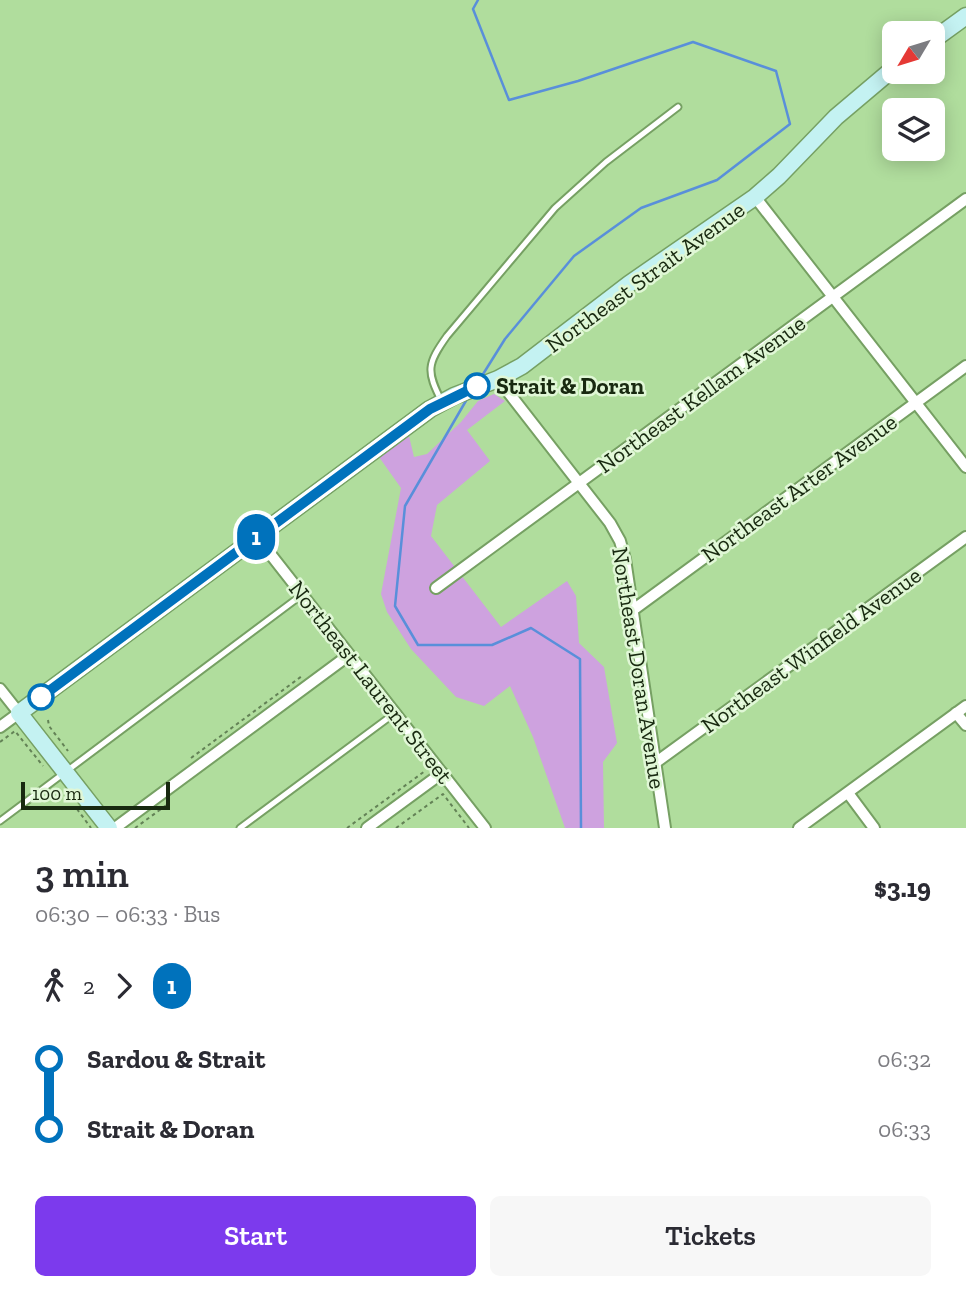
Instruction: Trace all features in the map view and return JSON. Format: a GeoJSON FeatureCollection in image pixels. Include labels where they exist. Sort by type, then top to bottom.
{"type":"FeatureCollection","features":[{"type":"Feature","properties":{"kind":"main road"},"geometry":{"type":"LineString","coordinates":[[945,31],[966,16]]}},
{"type":"Feature","properties":{"kind":"main road","name":"Northeast Strait Avenue"},"geometry":{"type":"LineString","coordinates":[[19,713],[443,402],[522,366],[640,276],[755,197],[836,117],[882,78]]}},
{"type":"Feature","properties":{"kind":"main road"},"geometry":{"type":"LineString","coordinates":[[19,713],[109,828]]}},
{"type":"Feature","properties":{"kind":"street"},"geometry":{"type":"LineString","coordinates":[[755,197],[966,467]]}},
{"type":"Feature","properties":{"kind":"street","name":"Northeast Kellam Avenue"},"geometry":{"type":"LineString","coordinates":[[436,588],[966,199]]}},
{"type":"Feature","properties":{"kind":"street","name":"Northeast Arter Avenue"},"geometry":{"type":"LineString","coordinates":[[633,610],[966,366]]}},
{"type":"Feature","properties":{"kind":"street","name":"Northeast Doran Avenue"},"geometry":{"type":"LineString","coordinates":[[498,379],[610,523],[620,541],[633,610],[665,828]]}},
{"type":"Feature","properties":{"kind":"street","name":"Northeast Laurent Street"},"geometry":{"type":"LineString","coordinates":[[257,537],[485,828]]}},
{"type":"Feature","properties":{"kind":"street","name":"Northeast Winfield Avenue"},"geometry":{"type":"LineString","coordinates":[[655,763],[966,537]]}},
{"type":"Feature","properties":{"kind":"street"},"geometry":{"type":"LineString","coordinates":[[115,828],[349,654]]}},
{"type":"Feature","properties":{"kind":"street"},"geometry":{"type":"LineString","coordinates":[[0,689],[19,713]]}},
{"type":"Feature","properties":{"kind":"street"},"geometry":{"type":"LineString","coordinates":[[799,828],[966,706]]}},
{"type":"Feature","properties":{"kind":"street","name":"Northeast Strait Avenue"},"geometry":{"type":"LineString","coordinates":[[0,727],[19,713]]}},
{"type":"Feature","properties":{"kind":"street"},"geometry":{"type":"LineString","coordinates":[[956,713],[966,725]]}},
{"type":"Feature","properties":{"kind":"street"},"geometry":{"type":"LineString","coordinates":[[367,828],[442,774]]}},
{"type":"Feature","properties":{"kind":"street"},"geometry":{"type":"LineString","coordinates":[[848,793],[874,828]]}},
{"type":"Feature","properties":{"kind":"lane"},"geometry":{"type":"LineString","coordinates":[[443,402],[430,371],[434,355],[447,336],[555,208],[606,162],[678,107]]}},
{"type":"Feature","properties":{"kind":"lane"},"geometry":{"type":"LineString","coordinates":[[0,821],[303,594]]}},
{"type":"Feature","properties":{"kind":"lane"},"geometry":{"type":"LineString","coordinates":[[240,828],[395,713]]}},
{"type":"Feature","properties":{"kind":"path"},"geometry":{"type":"LineString","coordinates":[[48,720],[49,726],[68,751]]}},
{"type":"Feature","properties":{"kind":"path"},"geometry":{"type":"LineString","coordinates":[[0,742],[15,731]]}},
{"type":"Feature","properties":{"kind":"path"},"geometry":{"type":"LineString","coordinates":[[347,828],[434,764]]}},
{"type":"Feature","properties":{"kind":"path"},"geometry":{"type":"LineString","coordinates":[[396,828],[443,794],[469,828]]}},
{"type":"Feature","properties":{"kind":"path"},"geometry":{"type":"LineString","coordinates":[[135,828],[167,804]]}},
{"type":"Feature","properties":{"kind":"shaded area"},"geometry":{"type":"Polygon","coordinates":[[[494,394],[505,401],[467,430],[490,461],[437,505],[431,536],[501,627],[567,581],[576,596],[579,643],[604,667],[617,743],[603,762],[604,828],[565,828],[533,737],[510,686],[484,706],[456,697],[411,649],[387,612],[381,594],[401,488],[379,457],[409,436],[414,457],[427,454],[461,422],[478,401],[494,394]]]}},
{"type":"Feature","properties":{"kind":"waterway"},"geometry":{"type":"LineString","coordinates":[[478,0],[473,9],[509,100],[578,81],[693,42],[776,71],[790,124],[717,180],[641,208],[574,256],[505,339],[480,379]]}},
{"type":"Feature","properties":{"kind":"waterway"},"geometry":{"type":"LineString","coordinates":[[467,399],[405,506],[395,606],[418,645],[492,645],[531,628],[580,659],[581,828]]}},
{"type":"Feature","properties":{"kind":"bus line","name":"1"},"geometry":{"type":"LineString","coordinates":[[41,697],[430,409],[477,386]]}},
{"type":"Feature","properties":{"kind":"place","name":"Strait & Doran"},"geometry":{"type":"Point","coordinates":[477,386]}}]}
